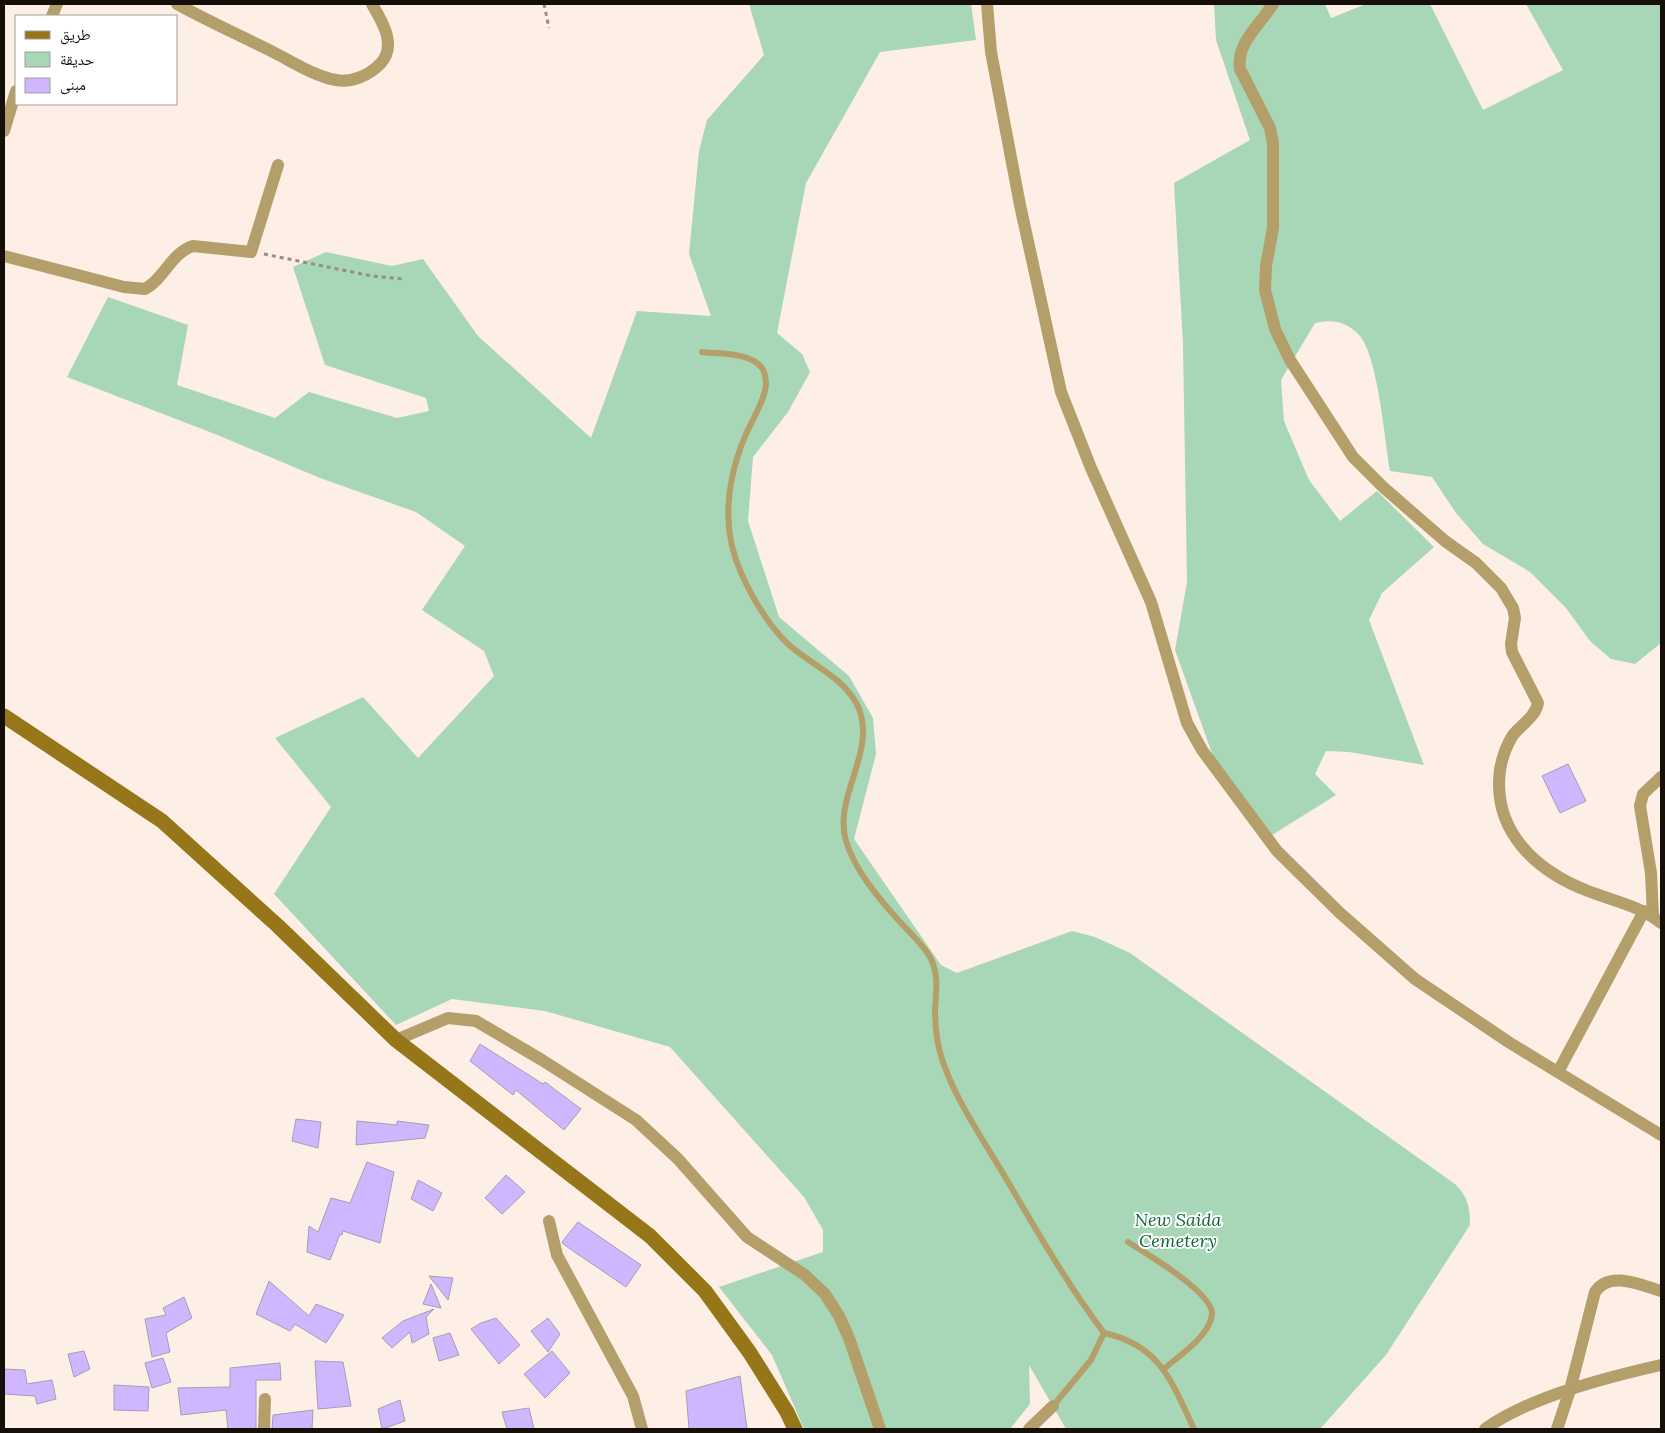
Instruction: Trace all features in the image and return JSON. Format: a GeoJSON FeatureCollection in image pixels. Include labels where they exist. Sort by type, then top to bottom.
{"type":"FeatureCollection","features":[{"type":"Feature","properties":{"kind":"street"},"geometry":{"type":"LineString","coordinates":[[177,4],[304,67],[336,80],[349,81],[371,72],[387,55],[389,47],[387,38],[372,4]]}},
{"type":"Feature","properties":{"kind":"street"},"geometry":{"type":"LineString","coordinates":[[987,4],[991,52],[1020,205],[1061,392],[1091,468],[1151,602],[1187,723],[1202,750],[1277,851],[1308,884],[1415,979],[1558,1072],[1661,1135]]}},
{"type":"Feature","properties":{"kind":"street"},"geometry":{"type":"LineString","coordinates":[[1273,4],[1243,45],[1239,62],[1240,69],[1270,128],[1274,144],[1274,228],[1264,278],[1265,290],[1276,329],[1304,383],[1353,457],[1383,487],[1445,541],[1476,563],[1501,588],[1512,608],[1515,618],[1511,644],[1512,652],[1538,702],[1535,712],[1514,735],[1502,762],[1499,791],[1507,825],[1512,837],[1533,858],[1567,882],[1653,917]]}},
{"type":"Feature","properties":{"kind":"street"},"geometry":{"type":"LineString","coordinates":[[4,131],[15,94]]}},
{"type":"Feature","properties":{"kind":"street"},"geometry":{"type":"LineString","coordinates":[[4,256],[135,289],[145,288],[152,285],[184,249],[193,246],[251,252],[278,165]]}},
{"type":"Feature","properties":{"kind":"street"},"geometry":{"type":"LineString","coordinates":[[4,716],[162,821],[278,926],[396,1040],[650,1236],[705,1291],[750,1353],[787,1412],[795,1429]]}},
{"type":"Feature","properties":{"kind":"street"},"geometry":{"type":"LineString","coordinates":[[1558,1072],[1653,917],[1651,873],[1640,806],[1643,794],[1661,777]]}},
{"type":"Feature","properties":{"kind":"street"},"geometry":{"type":"LineString","coordinates":[[396,1040],[448,1018],[476,1021],[542,1060],[636,1120],[678,1159],[747,1237],[805,1275],[825,1294],[839,1316],[849,1338],[880,1429]]}},
{"type":"Feature","properties":{"kind":"street"},"geometry":{"type":"LineString","coordinates":[[550,1221],[557,1255],[633,1396],[642,1429]]}},
{"type":"Feature","properties":{"kind":"street"},"geometry":{"type":"LineString","coordinates":[[1557,1429],[1570,1390],[1595,1292],[1599,1286],[1605,1281],[1613,1280],[1661,1290]]}},
{"type":"Feature","properties":{"kind":"street"},"geometry":{"type":"LineString","coordinates":[[1485,1429],[1508,1416],[1570,1390],[1661,1364]]}},
{"type":"Feature","properties":{"kind":"street"},"geometry":{"type":"LineString","coordinates":[[264,1429],[265,1399]]}},
{"type":"Feature","properties":{"kind":"street"},"geometry":{"type":"LineString","coordinates":[[1029,1429],[1053,1406]]}},
{"type":"Feature","properties":{"kind":"street"},"geometry":{"type":"LineString","coordinates":[[784,1429],[787,1412]]}},
{"type":"Feature","properties":{"kind":"lane"},"geometry":{"type":"LineString","coordinates":[[702,352],[745,357],[761,366],[765,376],[766,384],[763,396],[743,443],[732,480],[729,526],[732,555],[746,586],[786,642],[841,683],[851,695],[859,710],[862,739],[845,813],[846,841],[853,858],[881,899],[930,957],[937,978],[935,1009],[937,1046],[955,1090],[1042,1242],[1068,1283],[1104,1333],[1120,1336],[1135,1343],[1165,1368],[1194,1429]]}},
{"type":"Feature","properties":{"kind":"lane"},"geometry":{"type":"LineString","coordinates":[[1128,1242],[1173,1271],[1210,1304],[1212,1314],[1208,1326],[1190,1347],[1165,1368]]}},
{"type":"Feature","properties":{"kind":"lane"},"geometry":{"type":"LineString","coordinates":[[1053,1406],[1091,1360],[1104,1333]]}},
{"type":"Feature","properties":{"kind":"path"},"geometry":{"type":"LineString","coordinates":[[544,4],[549,28]]}},
{"type":"Feature","properties":{"kind":"path"},"geometry":{"type":"LineString","coordinates":[[251,252],[372,276],[403,279]]}},
{"type":"Feature","properties":{"kind":"green space","name":"New Saida Cemetery"},"geometry":{"type":"Polygon","coordinates":[[[749,4],[971,4],[976,40],[880,52],[806,183],[777,333],[802,354],[810,372],[788,412],[753,457],[748,521],[779,617],[849,676],[873,718],[876,754],[854,839],[941,965],[957,973],[1072,931],[1095,937],[1130,953],[1455,1184],[1463,1193],[1467,1203],[1470,1225],[1386,1355],[1320,1429],[1066,1429],[1029,1365],[1030,1404],[1010,1429],[804,1429],[772,1355],[719,1287],[823,1252],[823,1230],[804,1197],[670,1047],[545,1011],[452,999],[396,1025],[274,894],[331,807],[275,738],[363,697],[418,758],[494,676],[484,651],[422,610],[465,546],[416,512],[320,478],[215,434],[67,377],[108,297],[188,325],[177,385],[275,418],[309,392],[397,418],[429,411],[426,398],[325,365],[293,267],[326,252],[392,266],[423,259],[478,336],[591,438],[637,311],[711,316],[689,254],[699,151],[707,120],[764,55],[749,4]]]}},
{"type":"Feature","properties":{"kind":"green space"},"geometry":{"type":"Polygon","coordinates":[[[1214,4],[1325,4],[1331,18],[1366,4],[1430,4],[1483,110],[1563,70],[1526,4],[1661,4],[1661,643],[1635,664],[1611,659],[1590,641],[1566,608],[1530,572],[1483,544],[1456,513],[1432,477],[1390,471],[1376,380],[1366,347],[1360,336],[1345,324],[1333,321],[1315,323],[1281,380],[1284,421],[1309,480],[1340,521],[1377,491],[1434,547],[1382,593],[1369,620],[1424,765],[1349,752],[1326,751],[1315,774],[1336,795],[1272,835],[1213,756],[1175,650],[1187,582],[1183,344],[1174,183],[1250,140],[1216,40],[1214,4]]]}},
{"type":"Feature","properties":{"kind":"building"},"geometry":{"type":"Polygon","coordinates":[[[1568,764],[1586,801],[1560,813],[1542,776],[1568,764]]]}},
{"type":"Feature","properties":{"kind":"building"},"geometry":{"type":"Polygon","coordinates":[[[480,1044],[543,1084],[545,1082],[581,1109],[564,1130],[516,1090],[513,1095],[470,1061],[480,1044]]]}},
{"type":"Feature","properties":{"kind":"building"},"geometry":{"type":"Polygon","coordinates":[[[296,1119],[321,1122],[318,1148],[292,1141],[296,1119]]]}},
{"type":"Feature","properties":{"kind":"building"},"geometry":{"type":"Polygon","coordinates":[[[357,1121],[397,1125],[397,1121],[429,1125],[425,1138],[356,1145],[357,1121]]]}},
{"type":"Feature","properties":{"kind":"building"},"geometry":{"type":"Polygon","coordinates":[[[367,1162],[394,1172],[380,1243],[343,1231],[342,1235],[340,1234],[330,1260],[307,1252],[309,1226],[318,1232],[331,1198],[350,1203],[367,1162]]]}},
{"type":"Feature","properties":{"kind":"building"},"geometry":{"type":"Polygon","coordinates":[[[506,1175],[525,1192],[502,1214],[485,1198],[506,1175]]]}},
{"type":"Feature","properties":{"kind":"building"},"geometry":{"type":"Polygon","coordinates":[[[418,1180],[442,1193],[433,1211],[411,1199],[418,1180]]]}},
{"type":"Feature","properties":{"kind":"building"},"geometry":{"type":"Polygon","coordinates":[[[578,1222],[641,1265],[626,1287],[563,1244],[562,1242],[578,1222]]]}},
{"type":"Feature","properties":{"kind":"building"},"geometry":{"type":"Polygon","coordinates":[[[429,1276],[453,1278],[448,1300],[429,1276]]]}},
{"type":"Feature","properties":{"kind":"building"},"geometry":{"type":"Polygon","coordinates":[[[269,1281],[309,1316],[316,1304],[344,1315],[326,1343],[295,1324],[290,1331],[256,1314],[269,1281]]]}},
{"type":"Feature","properties":{"kind":"building"},"geometry":{"type":"Polygon","coordinates":[[[431,1284],[441,1308],[423,1304],[431,1284]]]}},
{"type":"Feature","properties":{"kind":"building"},"geometry":{"type":"Polygon","coordinates":[[[184,1297],[192,1318],[166,1333],[170,1352],[152,1357],[145,1319],[166,1315],[163,1308],[184,1297]]]}},
{"type":"Feature","properties":{"kind":"building"},"geometry":{"type":"Polygon","coordinates":[[[434,1309],[426,1317],[429,1334],[412,1343],[410,1332],[392,1348],[382,1338],[403,1321],[434,1309]]]}},
{"type":"Feature","properties":{"kind":"building"},"geometry":{"type":"Polygon","coordinates":[[[496,1318],[520,1345],[499,1364],[471,1329],[496,1318]]]}},
{"type":"Feature","properties":{"kind":"building"},"geometry":{"type":"Polygon","coordinates":[[[548,1318],[560,1334],[548,1352],[531,1331],[548,1318]]]}},
{"type":"Feature","properties":{"kind":"building"},"geometry":{"type":"Polygon","coordinates":[[[450,1333],[459,1355],[439,1361],[433,1338],[450,1333]]]}},
{"type":"Feature","properties":{"kind":"building"},"geometry":{"type":"Polygon","coordinates":[[[84,1351],[90,1369],[74,1377],[68,1354],[84,1351]]]}},
{"type":"Feature","properties":{"kind":"building"},"geometry":{"type":"Polygon","coordinates":[[[552,1351],[570,1373],[545,1398],[524,1374],[552,1351]]]}},
{"type":"Feature","properties":{"kind":"building"},"geometry":{"type":"Polygon","coordinates":[[[163,1358],[171,1382],[152,1388],[145,1363],[163,1358]]]}},
{"type":"Feature","properties":{"kind":"building"},"geometry":{"type":"Polygon","coordinates":[[[315,1361],[343,1362],[351,1406],[318,1409],[315,1361]]]}},
{"type":"Feature","properties":{"kind":"building"},"geometry":{"type":"Polygon","coordinates":[[[280,1363],[281,1380],[256,1380],[256,1429],[228,1429],[226,1410],[181,1415],[178,1388],[230,1387],[230,1368],[280,1363]]]}},
{"type":"Feature","properties":{"kind":"building"},"geometry":{"type":"Polygon","coordinates":[[[4,1369],[25,1370],[27,1384],[52,1380],[56,1399],[37,1404],[35,1396],[4,1394],[4,1369]]]}},
{"type":"Feature","properties":{"kind":"building"},"geometry":{"type":"Polygon","coordinates":[[[740,1376],[747,1429],[689,1429],[686,1391],[740,1376]]]}},
{"type":"Feature","properties":{"kind":"building"},"geometry":{"type":"Polygon","coordinates":[[[114,1385],[149,1387],[148,1411],[114,1410],[114,1385]]]}},
{"type":"Feature","properties":{"kind":"building"},"geometry":{"type":"Polygon","coordinates":[[[400,1400],[405,1421],[382,1429],[378,1409],[400,1400]]]}},
{"type":"Feature","properties":{"kind":"building"},"geometry":{"type":"Polygon","coordinates":[[[529,1408],[534,1429],[507,1429],[502,1412],[529,1408]]]}},
{"type":"Feature","properties":{"kind":"building"},"geometry":{"type":"Polygon","coordinates":[[[313,1410],[312,1429],[272,1429],[273,1415],[313,1410]]]}}]}
